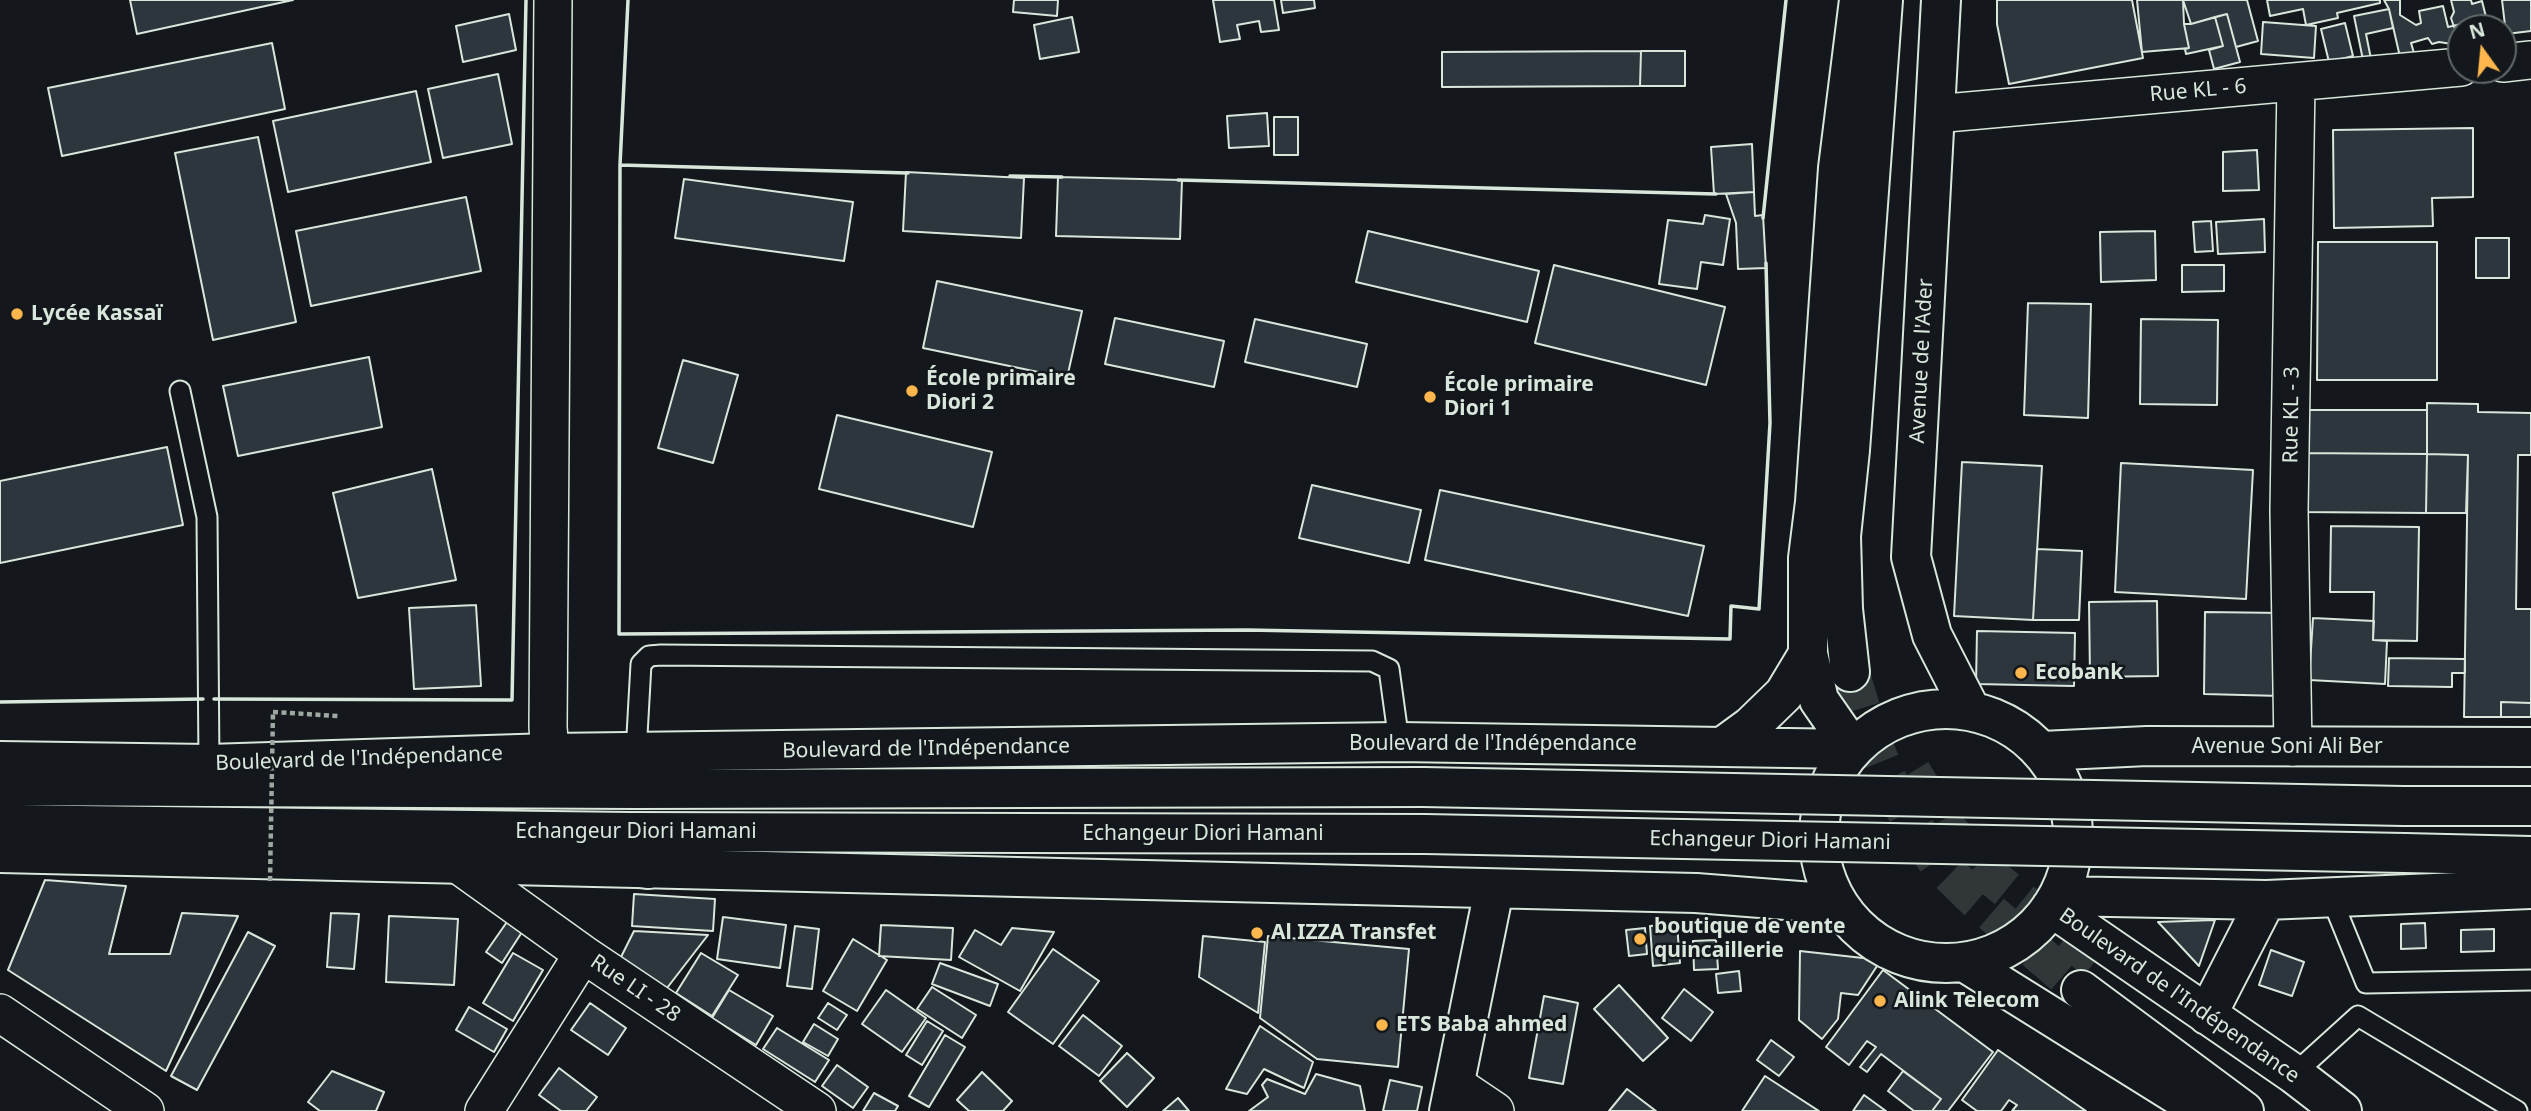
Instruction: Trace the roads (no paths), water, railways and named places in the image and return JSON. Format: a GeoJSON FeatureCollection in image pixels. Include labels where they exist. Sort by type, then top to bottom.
{"type":"FeatureCollection","features":[{"type":"Feature","properties":{"kind":"main road"},"geometry":{"type":"LineString","coordinates":[[1853,749],[1819,700],[1808,654],[1808,558],[1815,502],[1838,168],[1859,0]]}},
{"type":"Feature","properties":{"kind":"main road","name":"Avenue de l'Ader"},"geometry":{"type":"LineString","coordinates":[[1883,0],[1850,450],[1840,536],[1843,609],[1864,669],[1866,544],[1906,0]]}},
{"type":"Feature","properties":{"kind":"main road","name":"Avenue de l'Ader"},"geometry":{"type":"LineString","coordinates":[[1941,0],[1911,557],[1932,635],[1971,711]]}},
{"type":"Feature","properties":{"kind":"main road"},"geometry":{"type":"LineString","coordinates":[[1725,745],[1751,726],[1784,694],[1808,654]]}},
{"type":"Feature","properties":{"kind":"main road"},"geometry":{"type":"LineString","coordinates":[[1928,709],[1971,711],[2010,725],[2042,751],[2059,775],[2069,802],[2074,835],[2069,868],[2055,902],[2033,929],[2001,950],[1964,961],[1928,961],[1893,951],[1863,932],[1838,904],[1822,866],[1819,824],[1830,784],[1853,749],[1887,723],[1928,709]]}},
{"type":"Feature","properties":{"kind":"main road","name":"Boulevard de l'Indépendance"},"geometry":{"type":"LineString","coordinates":[[0,761],[209,764],[550,753],[1399,742],[1853,749]]}},
{"type":"Feature","properties":{"kind":"main road","name":"Avenue Soni Ali Ber"},"geometry":{"type":"LineString","coordinates":[[2042,751],[2147,746],[2531,747]]}},
{"type":"Feature","properties":{"kind":"main road"},"geometry":{"type":"LineString","coordinates":[[0,779],[209,764]]}},
{"type":"Feature","properties":{"kind":"main road","name":"Echangeur Diori Hamani"},"geometry":{"type":"LineString","coordinates":[[0,786],[635,789],[1423,787],[2404,806],[2531,806]]}},
{"type":"Feature","properties":{"kind":"main road","name":"Echangeur Diori Hamani"},"geometry":{"type":"LineString","coordinates":[[0,824],[631,832],[1425,834],[2531,856]]}},
{"type":"Feature","properties":{"kind":"main road"},"geometry":{"type":"LineString","coordinates":[[361,829],[648,869]]}},
{"type":"Feature","properties":{"kind":"main road"},"geometry":{"type":"LineString","coordinates":[[0,853],[1696,893],[1838,904]]}},
{"type":"Feature","properties":{"kind":"main road"},"geometry":{"type":"LineString","coordinates":[[2055,902],[2266,900],[2531,889]]}},
{"type":"Feature","properties":{"kind":"main road"},"geometry":{"type":"LineString","coordinates":[[1452,1097],[1494,890]]}},
{"type":"Feature","properties":{"kind":"main road"},"geometry":{"type":"LineString","coordinates":[[2207,1015],[2266,900]]}},
{"type":"Feature","properties":{"kind":"main road","name":"Boulevard de l'Indépendance"},"geometry":{"type":"LineString","coordinates":[[2055,902],[2342,1111]]}},
{"type":"Feature","properties":{"kind":"main road"},"geometry":{"type":"LineString","coordinates":[[1964,961],[2203,1111]]}},
{"type":"Feature","properties":{"kind":"main road","name":"Boulevard de l'Indépendance"},"geometry":{"type":"LineString","coordinates":[[2244,1111],[2094,980],[2322,1111]]}},
{"type":"Feature","properties":{"kind":"street"},"geometry":{"type":"LineString","coordinates":[[550,753],[548,727],[553,0]]}},
{"type":"Feature","properties":{"kind":"street","name":"Rue KL - 6"},"geometry":{"type":"LineString","coordinates":[[1935,114],[2447,68]]}},
{"type":"Feature","properties":{"kind":"street","name":"Rue KL - 3"},"geometry":{"type":"LineString","coordinates":[[2293,747],[2289,510],[2296,83]]}},
{"type":"Feature","properties":{"kind":"street","name":"Rue LI - 28"},"geometry":{"type":"LineString","coordinates":[[456,863],[583,954],[817,1111]]}},
{"type":"Feature","properties":{"kind":"street"},"geometry":{"type":"LineString","coordinates":[[484,1111],[583,954]]}},
{"type":"Feature","properties":{"kind":"street"},"geometry":{"type":"LineString","coordinates":[[0,1013],[145,1111]]}},
{"type":"Feature","properties":{"kind":"street"},"geometry":{"type":"LineString","coordinates":[[1452,1097],[1495,1111]]}},
{"type":"Feature","properties":{"kind":"lane"},"geometry":{"type":"LineString","coordinates":[[180,391],[207,517],[209,764]]}},
{"type":"Feature","properties":{"kind":"lane"},"geometry":{"type":"LineString","coordinates":[[636,753],[641,664],[649,656],[661,655],[1372,661],[1389,669],[1399,742]]}},
{"type":"Feature","properties":{"kind":"lane"},"geometry":{"type":"LineString","coordinates":[[2294,1074],[2358,1016],[2366,984],[2331,897]]}},
{"type":"Feature","properties":{"kind":"lane"},"geometry":{"type":"LineString","coordinates":[[2366,984],[2531,980]]}},
{"type":"Feature","properties":{"kind":"lane"},"geometry":{"type":"LineString","coordinates":[[2358,1016],[2517,1111]]}},
{"type":"Feature","properties":{"kind":"tunnel"},"geometry":{"type":"LineString","coordinates":[[1850,672],[1869,733],[1888,780],[1937,862],[1975,899],[2081,990]]}},
{"type":"Feature","properties":{"kind":"tunnel"},"geometry":{"type":"LineString","coordinates":[[1912,772],[1945,826],[1988,874],[2107,970]]}},
{"type":"Feature","properties":{"kind":"place","name":"Lycée Kassaï"},"geometry":{"type":"Point","coordinates":[17,314]}},
{"type":"Feature","properties":{"kind":"place","name":"École primaire Diori 2"},"geometry":{"type":"Point","coordinates":[912,391]}},
{"type":"Feature","properties":{"kind":"place","name":"École primaire Diori 1"},"geometry":{"type":"Point","coordinates":[1430,397]}},
{"type":"Feature","properties":{"kind":"place","name":"Ecobank"},"geometry":{"type":"Point","coordinates":[2021,673]}},
{"type":"Feature","properties":{"kind":"place","name":"Al IZZA Transfet"},"geometry":{"type":"Point","coordinates":[1257,933]}},
{"type":"Feature","properties":{"kind":"place","name":"boutique de vente quincaillerie"},"geometry":{"type":"Point","coordinates":[1640,939]}},
{"type":"Feature","properties":{"kind":"place","name":"Alink Telecom"},"geometry":{"type":"Point","coordinates":[1880,1001]}},
{"type":"Feature","properties":{"kind":"place","name":"ETS Baba ahmed"},"geometry":{"type":"Point","coordinates":[1382,1025]}}]}
